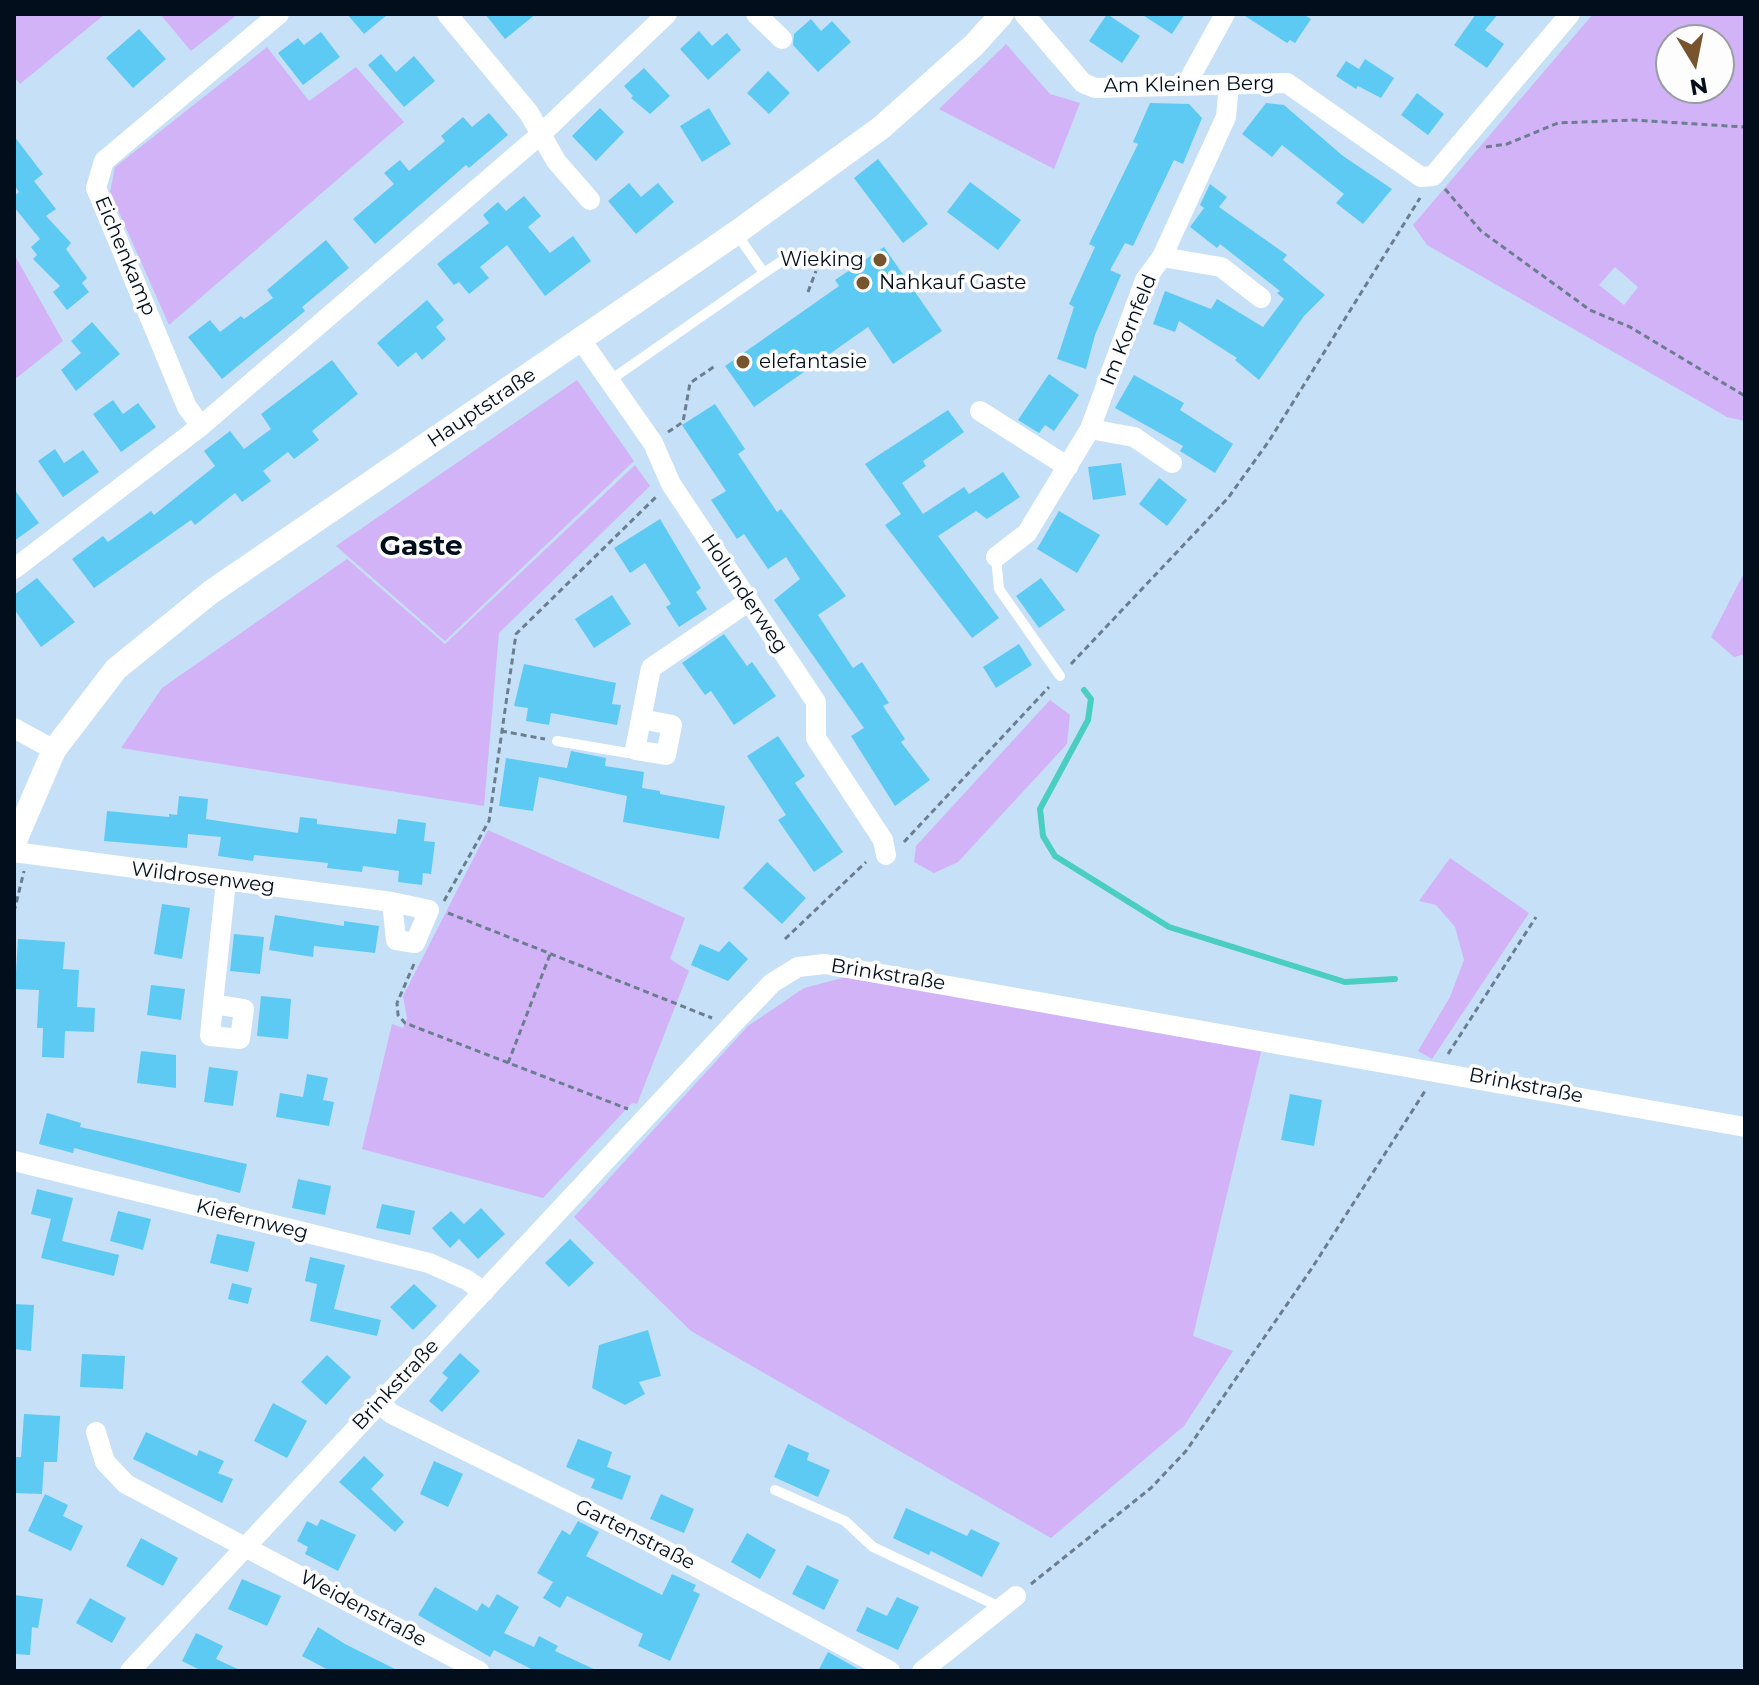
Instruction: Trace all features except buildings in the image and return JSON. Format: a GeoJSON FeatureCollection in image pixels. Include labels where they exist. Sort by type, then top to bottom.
{"type":"FeatureCollection","features":[{"type":"Feature","properties":{"kind":"street","name":"Eichenkamp"},"geometry":{"type":"LineString","coordinates":[[201,426],[187,407],[96,188],[104,161],[279,14]]}},
{"type":"Feature","properties":{"kind":"street"},"geometry":{"type":"LineString","coordinates":[[447,14],[529,113],[556,161],[590,200]]}},
{"type":"Feature","properties":{"kind":"street"},"geometry":{"type":"LineString","coordinates":[[14,569],[201,426],[541,134],[667,14]]}},
{"type":"Feature","properties":{"kind":"street"},"geometry":{"type":"LineString","coordinates":[[756,14],[782,39]]}},
{"type":"Feature","properties":{"kind":"street","name":"Hauptstraße"},"geometry":{"type":"LineString","coordinates":[[19,850],[54,750],[116,669],[211,592],[736,233],[882,127],[974,45],[1002,14]]}},
{"type":"Feature","properties":{"kind":"street","name":"Am Kleinen Berg"},"geometry":{"type":"LineString","coordinates":[[1024,14],[1083,83],[1095,88],[1287,83],[1421,177],[1433,176]]}},
{"type":"Feature","properties":{"kind":"street"},"geometry":{"type":"LineString","coordinates":[[1186,85],[1225,14]]}},
{"type":"Feature","properties":{"kind":"street"},"geometry":{"type":"LineString","coordinates":[[1433,176],[1570,14]]}},
{"type":"Feature","properties":{"kind":"street","name":"Im Kornfeld"},"geometry":{"type":"LineString","coordinates":[[996,557],[1027,533],[1090,429],[1145,280],[1162,257],[1226,117],[1229,85]]}},
{"type":"Feature","properties":{"kind":"street"},"geometry":{"type":"LineString","coordinates":[[1162,257],[1221,267],[1261,298]]}},
{"type":"Feature","properties":{"kind":"street","name":"Holunderweg"},"geometry":{"type":"LineString","coordinates":[[581,340],[653,443],[671,484],[816,702],[816,738],[883,840],[886,855]]}},
{"type":"Feature","properties":{"kind":"street"},"geometry":{"type":"LineString","coordinates":[[980,411],[1068,467]]}},
{"type":"Feature","properties":{"kind":"street"},"geometry":{"type":"LineString","coordinates":[[1090,429],[1134,437],[1172,463]]}},
{"type":"Feature","properties":{"kind":"street"},"geometry":{"type":"LineString","coordinates":[[641,719],[672,725],[666,755],[635,750],[641,719],[651,668],[748,602]]}},
{"type":"Feature","properties":{"kind":"street"},"geometry":{"type":"LineString","coordinates":[[14,728],[54,750]]}},
{"type":"Feature","properties":{"kind":"street","name":"Wildrosenweg"},"geometry":{"type":"LineString","coordinates":[[19,850],[392,902],[429,910],[415,943]]}},
{"type":"Feature","properties":{"kind":"street"},"geometry":{"type":"LineString","coordinates":[[213,1004],[226,881]]}},
{"type":"Feature","properties":{"kind":"street"},"geometry":{"type":"LineString","coordinates":[[392,902],[396,940],[415,943]]}},
{"type":"Feature","properties":{"kind":"street","name":"Brinkstraße"},"geometry":{"type":"LineString","coordinates":[[130,1671],[731,1026],[772,983],[798,967],[825,964],[1438,1070],[1745,1127]]}},
{"type":"Feature","properties":{"kind":"street","name":"Kiefernweg"},"geometry":{"type":"LineString","coordinates":[[14,1161],[429,1263],[467,1280],[484,1292]]}},
{"type":"Feature","properties":{"kind":"street","name":"Gartenstraße"},"geometry":{"type":"LineString","coordinates":[[379,1403],[392,1414],[642,1538],[890,1671]]}},
{"type":"Feature","properties":{"kind":"street","name":"Weidenstraße"},"geometry":{"type":"LineString","coordinates":[[96,1432],[105,1462],[126,1484],[247,1548],[454,1666],[479,1671]]}},
{"type":"Feature","properties":{"kind":"street"},"geometry":{"type":"LineString","coordinates":[[922,1671],[1009,1602]]}},
{"type":"Feature","properties":{"kind":"lane"},"geometry":{"type":"LineString","coordinates":[[736,233],[764,273]]}},
{"type":"Feature","properties":{"kind":"lane"},"geometry":{"type":"LineString","coordinates":[[609,381],[785,259]]}},
{"type":"Feature","properties":{"kind":"lane"},"geometry":{"type":"LineString","coordinates":[[996,557],[999,589],[1060,676]]}},
{"type":"Feature","properties":{"kind":"lane"},"geometry":{"type":"LineString","coordinates":[[557,741],[628,753],[635,750]]}},
{"type":"Feature","properties":{"kind":"lane"},"geometry":{"type":"LineString","coordinates":[[775,1490],[845,1521],[873,1547],[1009,1602]]}},
{"type":"Feature","properties":{"kind":"path"},"geometry":{"type":"LineString","coordinates":[[1454,151],[1507,144],[1558,123],[1632,120],[1745,127]]}},
{"type":"Feature","properties":{"kind":"path"},"geometry":{"type":"LineString","coordinates":[[785,939],[862,864],[886,855],[905,841],[1228,498],[1269,441],[1433,176],[1481,231],[1590,310],[1630,327],[1745,396]]}},
{"type":"Feature","properties":{"kind":"path"},"geometry":{"type":"LineString","coordinates":[[808,292],[816,271]]}},
{"type":"Feature","properties":{"kind":"path"},"geometry":{"type":"LineString","coordinates":[[653,443],[683,422],[690,383],[715,366]]}},
{"type":"Feature","properties":{"kind":"path"},"geometry":{"type":"LineString","coordinates":[[671,484],[516,634],[489,821],[439,910],[731,1026]]}},
{"type":"Feature","properties":{"kind":"path"},"geometry":{"type":"LineString","coordinates":[[501,731],[557,741]]}},
{"type":"Feature","properties":{"kind":"path"},"geometry":{"type":"LineString","coordinates":[[14,912],[19,850]]}},
{"type":"Feature","properties":{"kind":"path"},"geometry":{"type":"LineString","coordinates":[[1009,1602],[1151,1488],[1186,1451],[1312,1268],[1536,917]]}},
{"type":"Feature","properties":{"kind":"path"},"geometry":{"type":"LineString","coordinates":[[415,943],[419,952],[397,1003],[398,1015],[405,1023],[627,1108],[643,1122]]}},
{"type":"Feature","properties":{"kind":"path"},"geometry":{"type":"LineString","coordinates":[[508,1063],[551,952]]}},
{"type":"Feature","properties":{"kind":"shaded area"},"geometry":{"type":"Polygon","coordinates":[[[14,14],[105,14],[20,84],[14,77],[14,14]]]}},
{"type":"Feature","properties":{"kind":"shaded area"},"geometry":{"type":"Polygon","coordinates":[[[160,14],[238,14],[191,51],[160,14]]]}},
{"type":"Feature","properties":{"kind":"shaded area"},"geometry":{"type":"Polygon","coordinates":[[[1593,14],[1745,14],[1745,421],[1727,417],[1427,245],[1413,225],[1593,14]],[[1615,267],[1599,285],[1624,305],[1638,287],[1615,267]]]}},
{"type":"Feature","properties":{"kind":"shaded area"},"geometry":{"type":"Polygon","coordinates":[[[1006,44],[1050,94],[1080,103],[1054,169],[939,109],[1006,44]]]}},
{"type":"Feature","properties":{"kind":"shaded area"},"geometry":{"type":"Polygon","coordinates":[[[267,47],[309,101],[356,67],[404,122],[169,325],[110,192],[115,167],[267,47]]]}},
{"type":"Feature","properties":{"kind":"shaded area"},"geometry":{"type":"Polygon","coordinates":[[[14,254],[63,341],[14,380],[14,254]]]}},
{"type":"Feature","properties":{"kind":"shaded area"},"geometry":{"type":"Polygon","coordinates":[[[577,380],[634,461],[445,641],[336,546],[577,380]]]}},
{"type":"Feature","properties":{"kind":"shaded area"},"geometry":{"type":"Polygon","coordinates":[[[635,465],[650,486],[499,633],[484,806],[121,748],[162,688],[347,559],[445,644],[635,465]]]}},
{"type":"Feature","properties":{"kind":"shaded area"},"geometry":{"type":"Polygon","coordinates":[[[1745,571],[1745,654],[1734,657],[1711,637],[1745,571]]]}},
{"type":"Feature","properties":{"kind":"shaded area"},"geometry":{"type":"Polygon","coordinates":[[[1050,700],[1070,715],[1067,744],[958,862],[934,873],[914,862],[916,846],[1050,700]]]}},
{"type":"Feature","properties":{"kind":"shaded area"},"geometry":{"type":"Polygon","coordinates":[[[488,830],[685,918],[670,959],[689,971],[637,1104],[632,1103],[543,1198],[362,1149],[392,1024],[403,1028],[407,1018],[403,996],[488,830]]]}},
{"type":"Feature","properties":{"kind":"shaded area"},"geometry":{"type":"Polygon","coordinates":[[[1450,858],[1529,913],[1432,1059],[1418,1051],[1450,997],[1464,960],[1455,927],[1436,905],[1419,901],[1450,858]]]}},
{"type":"Feature","properties":{"kind":"shaded area"},"geometry":{"type":"Polygon","coordinates":[[[846,977],[1262,1048],[1193,1336],[1233,1351],[1184,1426],[1051,1538],[691,1331],[574,1217],[748,1026],[804,988],[846,977]]]}},
{"type":"Feature","properties":{"kind":"waterway"},"geometry":{"type":"LineString","coordinates":[[1084,690],[1091,699],[1088,720],[1040,809],[1043,836],[1055,856],[1169,927],[1345,982],[1395,979]]}},
{"type":"Feature","properties":{"kind":"place","name":"Wieking"},"geometry":{"type":"Point","coordinates":[880,260]}},
{"type":"Feature","properties":{"kind":"place","name":"Nahkauf Gaste"},"geometry":{"type":"Point","coordinates":[863,283]}},
{"type":"Feature","properties":{"kind":"place","name":"elefantasie"},"geometry":{"type":"Point","coordinates":[743,362]}},
{"type":"Feature","properties":{"kind":"district","name":"Gaste"},"geometry":{"type":"Point","coordinates":[421,547]}}]}
